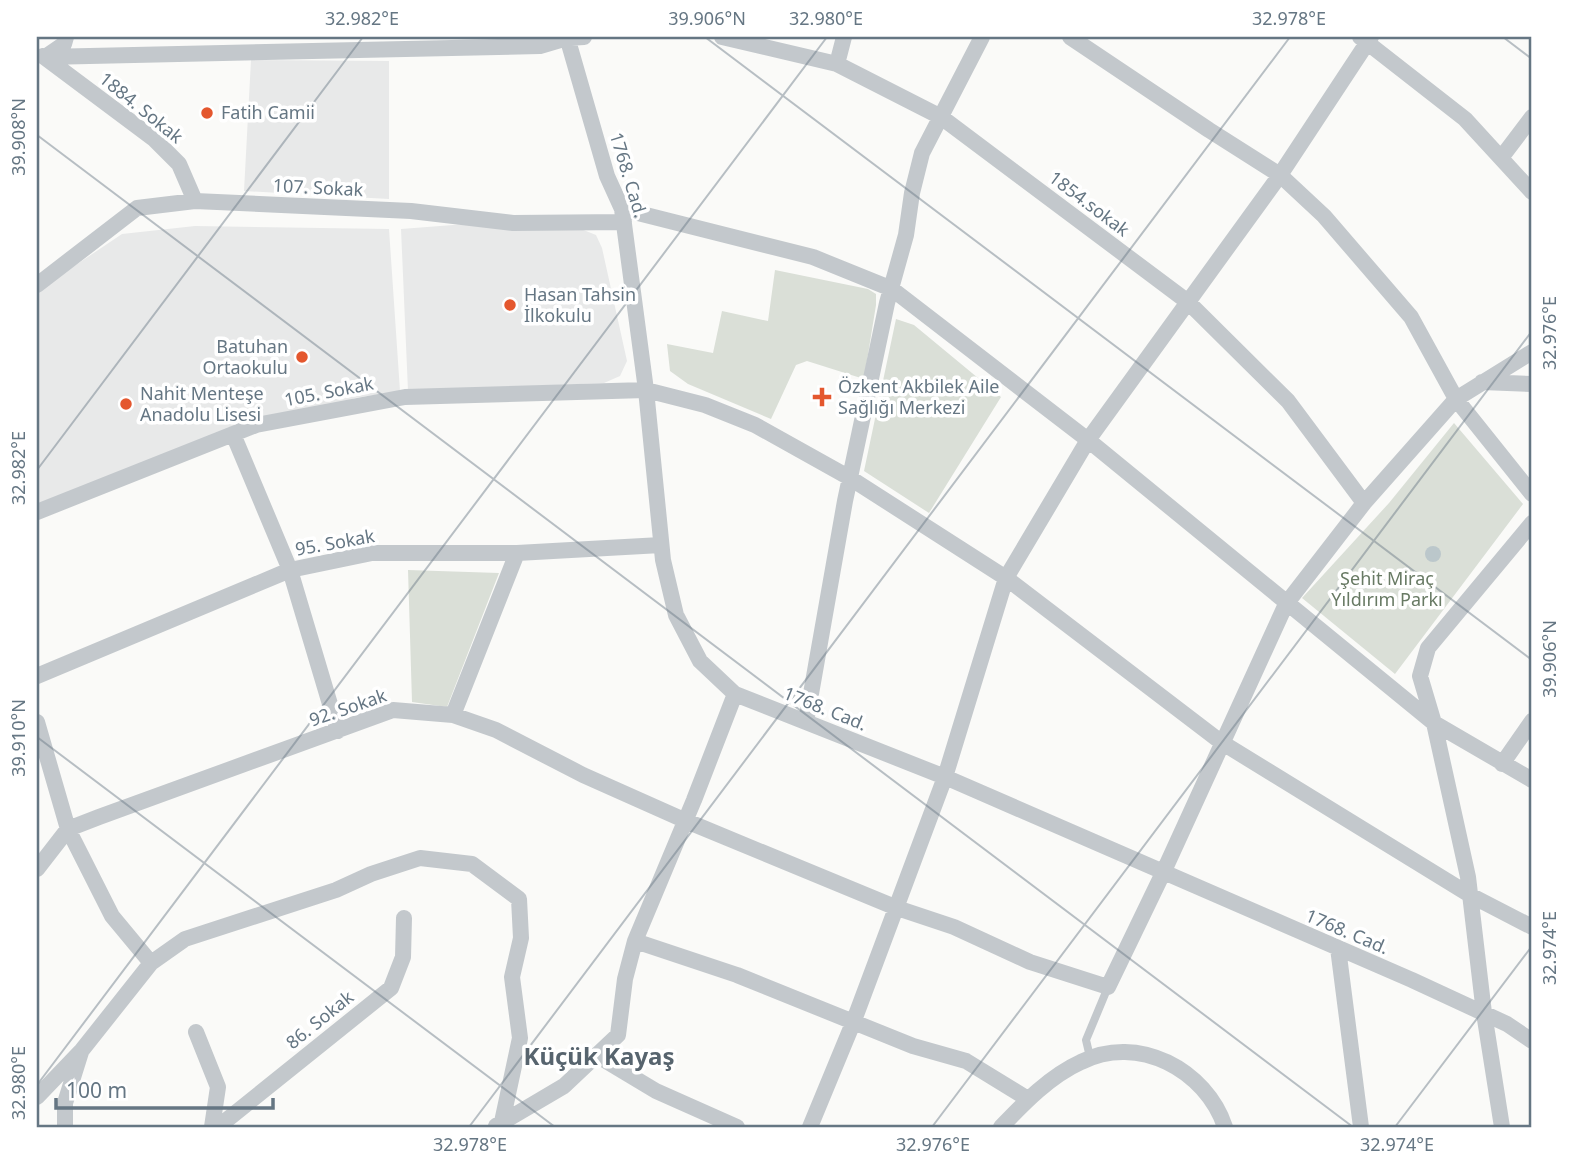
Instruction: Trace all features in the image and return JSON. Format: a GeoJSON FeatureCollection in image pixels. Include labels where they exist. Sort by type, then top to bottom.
{"type":"FeatureCollection","features":[{"type":"Feature","properties":{"kind":"street"},"geometry":{"type":"LineString","coordinates":[[41,54],[64,44],[66,37]]}},
{"type":"Feature","properties":{"kind":"street"},"geometry":{"type":"LineString","coordinates":[[41,54],[219,45],[540,46],[573,37]]}},
{"type":"Feature","properties":{"kind":"street","name":"1768. Cad."},"geometry":{"type":"LineString","coordinates":[[573,37],[607,176],[623,215],[646,390],[661,545],[676,615],[700,661],[735,694],[945,777],[1338,948],[1507,1024],[1532,1041]]}},
{"type":"Feature","properties":{"kind":"street","name":"1854.sokak"},"geometry":{"type":"LineString","coordinates":[[722,37],[836,64],[941,117],[1188,302],[1288,401],[1364,503]]}},
{"type":"Feature","properties":{"kind":"street"},"geometry":{"type":"LineString","coordinates":[[836,64],[844,37]]}},
{"type":"Feature","properties":{"kind":"street"},"geometry":{"type":"LineString","coordinates":[[806,722],[850,478],[906,235],[912,193],[922,153],[982,37]]}},
{"type":"Feature","properties":{"kind":"street"},"geometry":{"type":"LineString","coordinates":[[1070,37],[1280,175],[1324,216],[1411,317],[1457,399],[1532,495]]}},
{"type":"Feature","properties":{"kind":"street"},"geometry":{"type":"LineString","coordinates":[[810,1127],[853,1023],[945,777],[1006,578],[1088,440],[1280,175],[1366,39],[1465,119],[1532,192]]}},
{"type":"Feature","properties":{"kind":"street","name":"1884. Sokak"},"geometry":{"type":"LineString","coordinates":[[41,54],[154,139],[179,164],[195,201]]}},
{"type":"Feature","properties":{"kind":"street"},"geometry":{"type":"LineString","coordinates":[[1502,158],[1532,117]]}},
{"type":"Feature","properties":{"kind":"street","name":"107. Sokak"},"geometry":{"type":"LineString","coordinates":[[37,285],[137,208],[195,201],[411,211],[513,223],[623,215],[813,257],[892,289],[1088,440],[1434,723],[1532,780]]}},
{"type":"Feature","properties":{"kind":"street"},"geometry":{"type":"LineString","coordinates":[[1108,987],[1286,604],[1364,503],[1457,399],[1532,352]]}},
{"type":"Feature","properties":{"kind":"street"},"geometry":{"type":"LineString","coordinates":[[1482,382],[1532,384]]}},
{"type":"Feature","properties":{"kind":"street","name":"105. Sokak"},"geometry":{"type":"LineString","coordinates":[[37,512],[256,425],[405,397],[646,390],[705,405],[755,425],[850,478],[1006,578],[1221,742],[1470,895],[1532,927]]}},
{"type":"Feature","properties":{"kind":"street"},"geometry":{"type":"LineString","coordinates":[[233,434],[290,570],[338,731]]}},
{"type":"Feature","properties":{"kind":"street"},"geometry":{"type":"LineString","coordinates":[[1502,1127],[1484,1013],[1470,895],[1434,723],[1420,676],[1428,648],[1532,523]]}},
{"type":"Feature","properties":{"kind":"street","name":"95. Sokak"},"geometry":{"type":"LineString","coordinates":[[37,676],[290,570],[372,553],[517,553],[661,545]]}},
{"type":"Feature","properties":{"kind":"street"},"geometry":{"type":"LineString","coordinates":[[453,715],[517,553]]}},
{"type":"Feature","properties":{"kind":"street"},"geometry":{"type":"LineString","coordinates":[[498,1125],[564,1086],[618,1035],[625,979],[635,941],[735,694]]}},
{"type":"Feature","properties":{"kind":"street","name":"92. Sokak"},"geometry":{"type":"LineString","coordinates":[[68,829],[393,710],[453,715],[496,730],[583,775],[684,820],[897,908],[954,927],[1030,961],[1108,987]]}},
{"type":"Feature","properties":{"kind":"street"},"geometry":{"type":"LineString","coordinates":[[1502,764],[1532,721]]}},
{"type":"Feature","properties":{"kind":"street"},"geometry":{"type":"LineString","coordinates":[[37,722],[68,829],[112,916],[151,963]]}},
{"type":"Feature","properties":{"kind":"street"},"geometry":{"type":"LineString","coordinates":[[37,869],[68,829]]}},
{"type":"Feature","properties":{"kind":"street"},"geometry":{"type":"LineString","coordinates":[[37,1097],[82,1049],[151,963],[185,939],[336,890],[371,874],[420,858],[472,864],[519,899],[521,938],[512,977],[520,1038],[498,1125]]}},
{"type":"Feature","properties":{"kind":"street","name":"86. Sokak"},"geometry":{"type":"LineString","coordinates":[[218,1127],[391,988],[403,957],[404,918]]}},
{"type":"Feature","properties":{"kind":"street"},"geometry":{"type":"LineString","coordinates":[[635,941],[737,975],[913,1046],[966,1061],[1028,1099]]}},
{"type":"Feature","properties":{"kind":"street"},"geometry":{"type":"LineString","coordinates":[[1338,948],[1361,1127]]}},
{"type":"Feature","properties":{"kind":"street"},"geometry":{"type":"LineString","coordinates":[[196,1032],[218,1087],[212,1127]]}},
{"type":"Feature","properties":{"kind":"street"},"geometry":{"type":"LineString","coordinates":[[65,1127],[65,1103],[82,1049]]}},
{"type":"Feature","properties":{"kind":"street"},"geometry":{"type":"LineString","coordinates":[[1001,1127],[1028,1099],[1078,1063],[1090,1057],[1130,1052],[1156,1057],[1180,1068],[1205,1090],[1220,1112],[1225,1127]]}},
{"type":"Feature","properties":{"kind":"street"},"geometry":{"type":"LineString","coordinates":[[596,1055],[656,1091],[737,1127]]}},
{"type":"Feature","properties":{"kind":"lane"},"geometry":{"type":"LineString","coordinates":[[1090,1057],[1086,1040],[1108,987]]}},
{"type":"Feature","properties":{"kind":"shaded area"},"geometry":{"type":"Polygon","coordinates":[[[251,60],[389,61],[389,199],[244,191],[251,60]]]}},
{"type":"Feature","properties":{"kind":"shaded area","name":"Hasan Tahsin İlkokulu"},"geometry":{"type":"Polygon","coordinates":[[[479,223],[581,229],[596,235],[602,248],[627,361],[620,376],[604,383],[408,391],[401,229],[479,223]]]}},
{"type":"Feature","properties":{"kind":"shaded area"},"geometry":{"type":"Polygon","coordinates":[[[195,226],[389,229],[400,391],[355,398],[37,506],[37,291],[122,234],[195,226]]]}},
{"type":"Feature","properties":{"kind":"shaded area"},"geometry":{"type":"Polygon","coordinates":[[[1433,546],[1441,554],[1433,562],[1425,554],[1433,546]]]}},
{"type":"Feature","properties":{"kind":"green space"},"geometry":{"type":"Polygon","coordinates":[[[775,270],[868,289],[876,294],[876,305],[864,379],[807,361],[796,365],[771,419],[688,384],[670,371],[667,344],[713,353],[722,311],[768,321],[775,270]]]}},
{"type":"Feature","properties":{"kind":"green space"},"geometry":{"type":"Polygon","coordinates":[[[896,319],[914,325],[1001,397],[929,513],[864,471],[896,319]]]}},
{"type":"Feature","properties":{"kind":"green space","name":"Şehit Miraç Yıldırım Parkı"},"geometry":{"type":"Polygon","coordinates":[[[1454,423],[1523,504],[1395,674],[1302,598],[1389,503],[1454,423]]]}},
{"type":"Feature","properties":{"kind":"green space"},"geometry":{"type":"Polygon","coordinates":[[[408,570],[499,573],[447,707],[412,702],[408,570]]]}},
{"type":"Feature","properties":{"kind":"place","name":"Fatih Camii"},"geometry":{"type":"Point","coordinates":[207,113]}},
{"type":"Feature","properties":{"kind":"place","name":"Hasan Tahsin İlkokulu"},"geometry":{"type":"Point","coordinates":[510,305]}},
{"type":"Feature","properties":{"kind":"place","name":"Batuhan Ortaokulu"},"geometry":{"type":"Point","coordinates":[302,357]}},
{"type":"Feature","properties":{"kind":"place","name":"Özkent Akbilek Aile Sağlığı Merkezi"},"geometry":{"type":"Point","coordinates":[822,397]}},
{"type":"Feature","properties":{"kind":"place","name":"Nahit Menteşe Anadolu Lisesi"},"geometry":{"type":"Point","coordinates":[126,404]}},
{"type":"Feature","properties":{"kind":"district","name":"Küçük Kayaş"},"geometry":{"type":"Point","coordinates":[599,1057]}}]}
